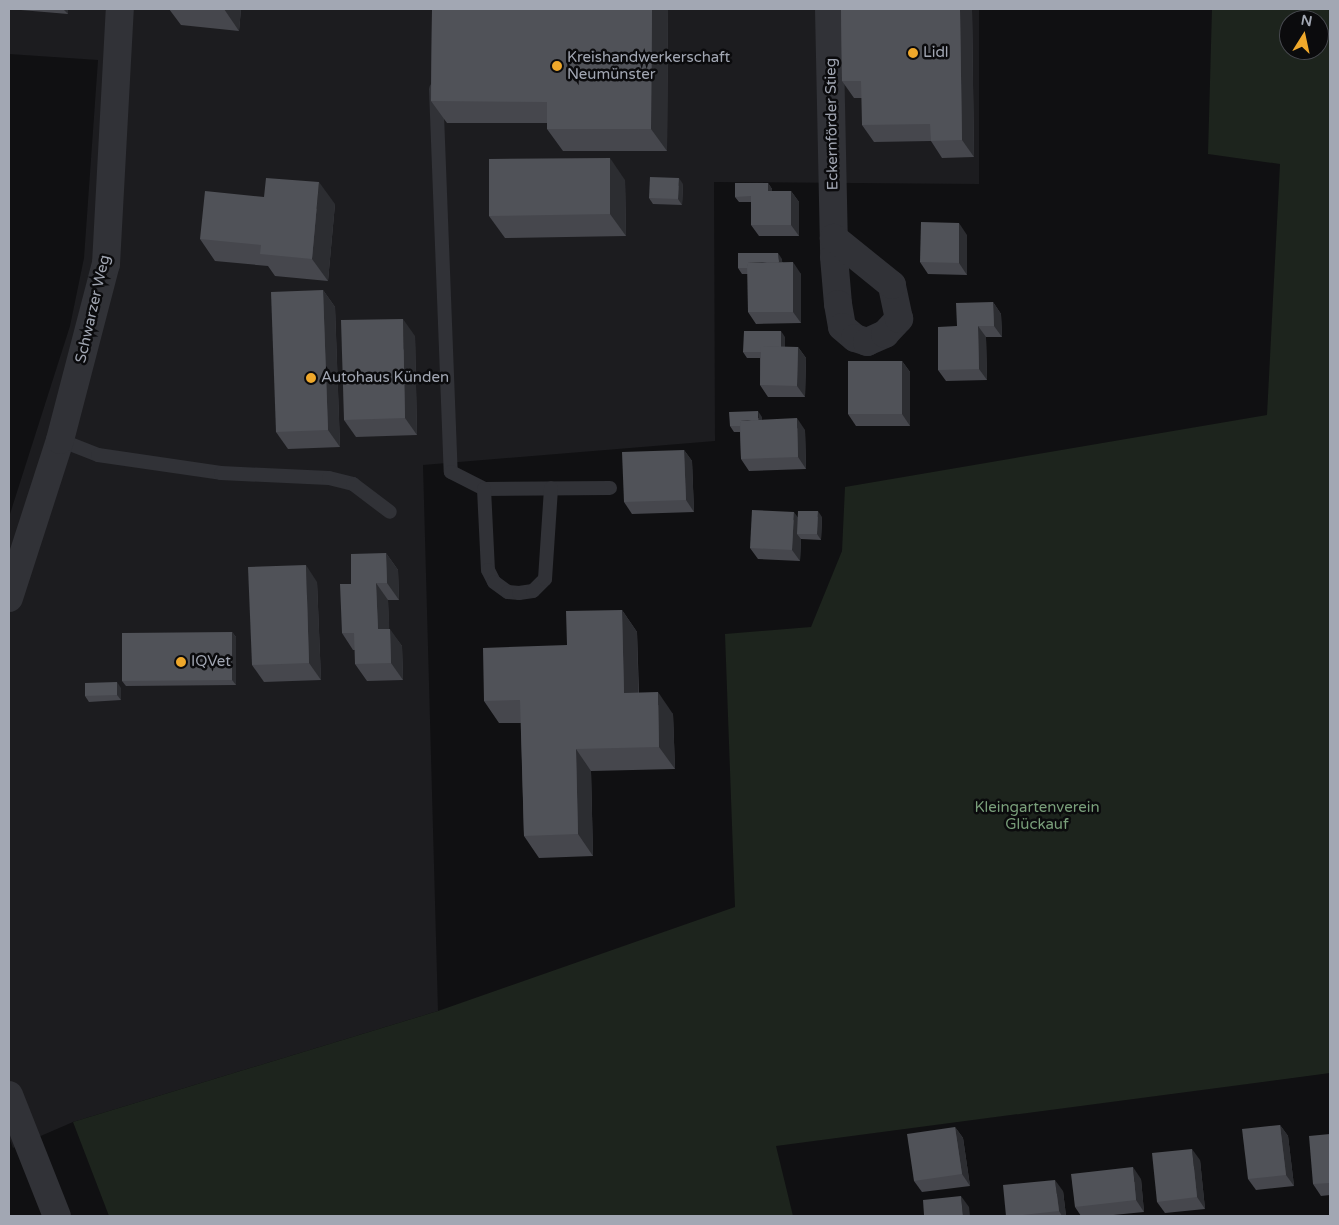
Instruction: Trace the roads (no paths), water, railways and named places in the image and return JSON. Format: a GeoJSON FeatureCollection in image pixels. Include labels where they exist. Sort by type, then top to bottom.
{"type":"FeatureCollection","features":[{"type":"Feature","properties":{"kind":"street","name":"Schwarzer Weg"},"geometry":{"type":"LineString","coordinates":[[9,598],[60,440],[106,264],[120,9]]}},
{"type":"Feature","properties":{"kind":"street","name":"Eckernförder Stieg"},"geometry":{"type":"LineString","coordinates":[[829,9],[834,238]]}},
{"type":"Feature","properties":{"kind":"street"},"geometry":{"type":"LineString","coordinates":[[9,1095],[57,1216]]}},
{"type":"Feature","properties":{"kind":"lane"},"geometry":{"type":"LineString","coordinates":[[436,78],[451,472],[484,489],[610,488]]}},
{"type":"Feature","properties":{"kind":"lane"},"geometry":{"type":"LineString","coordinates":[[60,440],[98,455],[221,473],[330,478],[353,484],[390,512]]}},
{"type":"Feature","properties":{"kind":"lane"},"geometry":{"type":"LineString","coordinates":[[484,489],[488,570],[494,582],[508,592],[519,593],[533,591],[544,579],[551,488]]}},
{"type":"Feature","properties":{"kind":"place","name":"Lidl"},"geometry":{"type":"Point","coordinates":[913,53]}},
{"type":"Feature","properties":{"kind":"place","name":"Kreishandwerkerschaft Neumünster"},"geometry":{"type":"Point","coordinates":[557,66]}},
{"type":"Feature","properties":{"kind":"place","name":"Autohaus Künden"},"geometry":{"type":"Point","coordinates":[311,378]}},
{"type":"Feature","properties":{"kind":"place","name":"IQVet"},"geometry":{"type":"Point","coordinates":[181,662]}},
{"type":"Feature","properties":{"kind":"park label","name":"Kleingartenverein Glückauf"},"geometry":{"type":"Point","coordinates":[1037,816]}}]}
